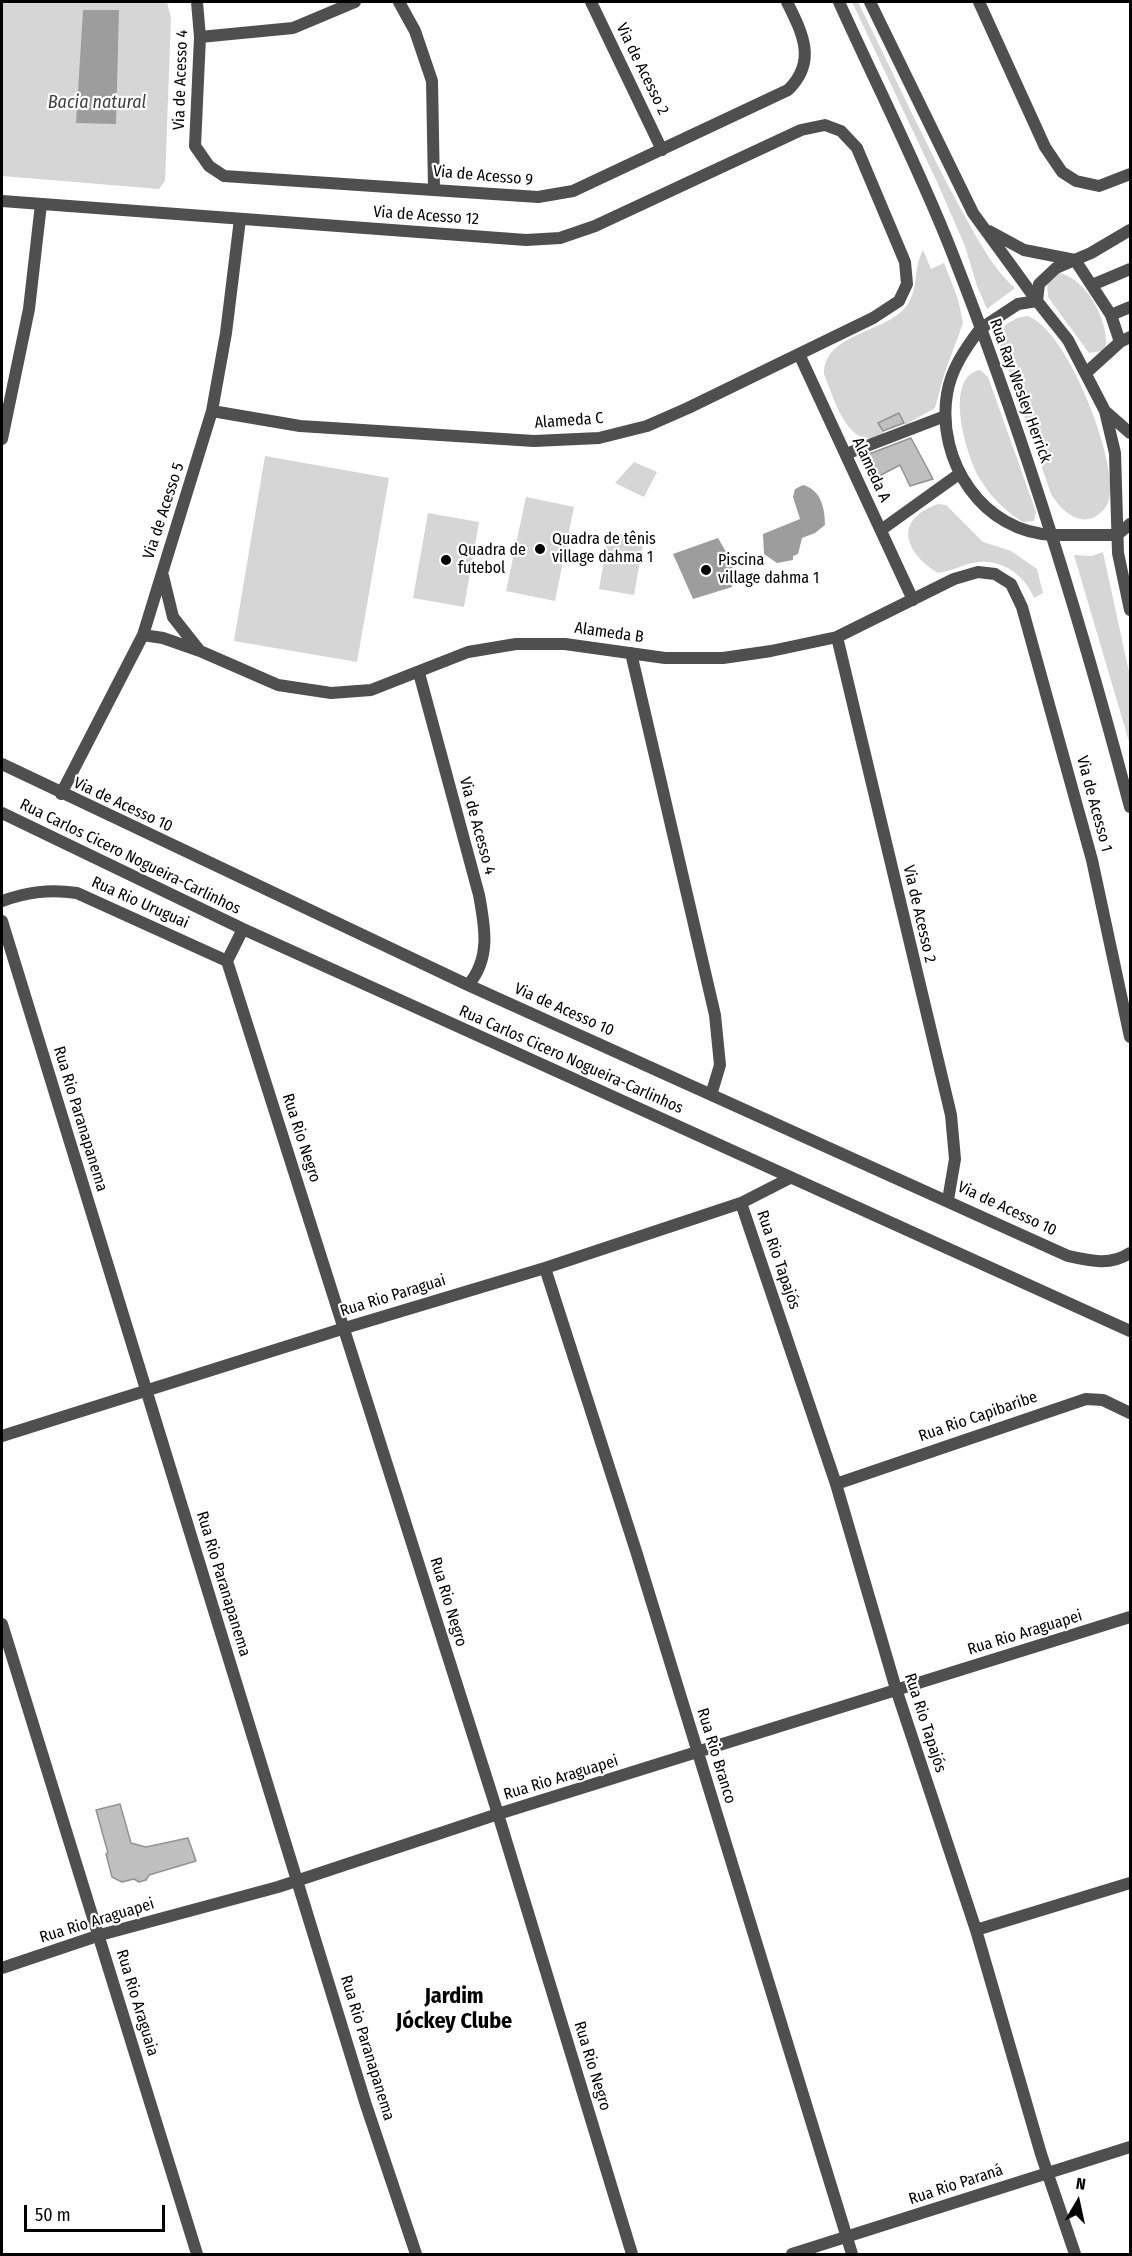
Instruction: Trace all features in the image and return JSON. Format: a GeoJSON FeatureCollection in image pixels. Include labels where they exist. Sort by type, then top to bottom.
{"type":"FeatureCollection","features":[{"type":"Feature","properties":{"kind":"street","name":"Via de Acesso 4"},"geometry":{"type":"LineString","coordinates":[[197,2],[200,37],[194,127],[195,146],[202,159]]}},
{"type":"Feature","properties":{"kind":"street"},"geometry":{"type":"LineString","coordinates":[[200,37],[293,28],[356,2]]}},
{"type":"Feature","properties":{"kind":"street"},"geometry":{"type":"LineString","coordinates":[[399,2],[415,31],[432,81],[434,188]]}},
{"type":"Feature","properties":{"kind":"street","name":"Via de Acesso 2"},"geometry":{"type":"LineString","coordinates":[[591,2],[662,150]]}},
{"type":"Feature","properties":{"kind":"street","name":"Via de Acesso 9"},"geometry":{"type":"LineString","coordinates":[[202,159],[224,176],[434,188],[538,197],[573,191],[788,90],[801,77],[806,55],[799,25],[787,2]]}},
{"type":"Feature","properties":{"kind":"street","name":"Rua Ray Wesley Herrick"},"geometry":{"type":"LineString","coordinates":[[839,2],[943,229],[980,329],[1054,535],[1131,807]]}},
{"type":"Feature","properties":{"kind":"street"},"geometry":{"type":"LineString","coordinates":[[870,2],[973,213],[1036,301],[1057,324],[1087,372],[1105,411],[1115,453],[1118,492],[1117,535],[1131,610]]}},
{"type":"Feature","properties":{"kind":"street"},"geometry":{"type":"LineString","coordinates":[[979,2],[1045,147],[1062,172],[1076,181],[1099,186],[1131,174]]}},
{"type":"Feature","properties":{"kind":"street","name":"Via de Acesso 12"},"geometry":{"type":"LineString","coordinates":[[2,201],[526,240],[560,238],[595,226],[801,130],[825,125],[841,131],[857,148],[905,262],[907,284],[899,301]]}},
{"type":"Feature","properties":{"kind":"street"},"geometry":{"type":"LineString","coordinates":[[2,439],[29,309],[41,204]]}},
{"type":"Feature","properties":{"kind":"street"},"geometry":{"type":"LineString","coordinates":[[973,213],[992,234],[1024,250],[1075,260],[1125,339],[1087,372]]}},
{"type":"Feature","properties":{"kind":"street","name":"Via de Acesso 5"},"geometry":{"type":"LineString","coordinates":[[61,794],[143,635],[212,411],[226,333],[240,219]]}},
{"type":"Feature","properties":{"kind":"street"},"geometry":{"type":"LineString","coordinates":[[1036,301],[1042,280],[1056,268],[1131,230]]}},
{"type":"Feature","properties":{"kind":"street"},"geometry":{"type":"LineString","coordinates":[[1092,285],[1131,269]]}},
{"type":"Feature","properties":{"kind":"street","name":"Alameda C"},"geometry":{"type":"LineString","coordinates":[[212,411],[224,415],[300,426],[534,441],[599,438],[646,426],[873,318],[899,301]]}},
{"type":"Feature","properties":{"kind":"street"},"geometry":{"type":"LineString","coordinates":[[1036,301],[1018,304],[980,329],[953,371],[947,393],[945,416],[949,446],[959,474],[983,505],[999,518],[1035,534],[1117,535],[1131,524]]}},
{"type":"Feature","properties":{"kind":"street"},"geometry":{"type":"LineString","coordinates":[[1111,315],[1131,307]]}},
{"type":"Feature","properties":{"kind":"street","name":"Alameda A"},"geometry":{"type":"LineString","coordinates":[[799,354],[914,600]]}},
{"type":"Feature","properties":{"kind":"street"},"geometry":{"type":"LineString","coordinates":[[1105,411],[1131,433]]}},
{"type":"Feature","properties":{"kind":"street"},"geometry":{"type":"LineString","coordinates":[[846,454],[945,416]]}},
{"type":"Feature","properties":{"kind":"street"},"geometry":{"type":"LineString","coordinates":[[881,530],[959,474]]}},
{"type":"Feature","properties":{"kind":"street","name":"Alameda B"},"geometry":{"type":"LineString","coordinates":[[162,571],[173,617],[200,651]]}},
{"type":"Feature","properties":{"kind":"street","name":"Alameda B"},"geometry":{"type":"LineString","coordinates":[[143,635],[163,638],[200,651],[278,685],[331,693],[371,690],[468,652],[516,644],[565,644],[665,657],[723,658],[771,651],[837,637],[954,579],[978,572],[995,574],[1011,584]]}},
{"type":"Feature","properties":{"kind":"street","name":"Via de Acesso 1"},"geometry":{"type":"LineString","coordinates":[[1011,584],[1022,607],[1092,860],[1131,1037]]}},
{"type":"Feature","properties":{"kind":"street","name":"Via de Acesso 2"},"geometry":{"type":"LineString","coordinates":[[837,637],[951,1115],[955,1159],[948,1200]]}},
{"type":"Feature","properties":{"kind":"street"},"geometry":{"type":"LineString","coordinates":[[631,653],[715,1014],[720,1065],[711,1095]]}},
{"type":"Feature","properties":{"kind":"street","name":"Via de Acesso 4"},"geometry":{"type":"LineString","coordinates":[[419,673],[479,895],[486,932],[482,964],[468,985]]}},
{"type":"Feature","properties":{"kind":"street","name":"Via de Acesso 10"},"geometry":{"type":"LineString","coordinates":[[2,764],[61,794],[468,985],[1068,1256],[1096,1262],[1125,1256]]}},
{"type":"Feature","properties":{"kind":"street","name":"Rua Carlos Cicero Nogueira-Carlinhos"},"geometry":{"type":"LineString","coordinates":[[2,813],[243,929],[1131,1331]]}},
{"type":"Feature","properties":{"kind":"street","name":"Rua Rio Uruguai"},"geometry":{"type":"LineString","coordinates":[[2,901],[27,892],[53,889],[77,893],[227,961]]}},
{"type":"Feature","properties":{"kind":"street","name":"Rua Rio Paranapanema"},"geometry":{"type":"LineString","coordinates":[[2,921],[416,2254]]}},
{"type":"Feature","properties":{"kind":"street"},"geometry":{"type":"LineString","coordinates":[[227,961],[243,929]]}},
{"type":"Feature","properties":{"kind":"street","name":"Rua Rio Negro"},"geometry":{"type":"LineString","coordinates":[[227,961],[498,1814],[632,2254]]}},
{"type":"Feature","properties":{"kind":"street","name":"Rua Rio Paraguai"},"geometry":{"type":"LineString","coordinates":[[2,1436],[545,1268],[741,1203],[790,1178]]}},
{"type":"Feature","properties":{"kind":"street","name":"Rua Rio Tapajós"},"geometry":{"type":"LineString","coordinates":[[741,1203],[836,1484],[896,1689],[976,1930],[1075,2254]]}},
{"type":"Feature","properties":{"kind":"street","name":"Rua Rio Branco"},"geometry":{"type":"LineString","coordinates":[[545,1268],[852,2254]]}},
{"type":"Feature","properties":{"kind":"street","name":"Rua Rio Capibaribe"},"geometry":{"type":"LineString","coordinates":[[836,1484],[1086,1399],[1102,1400],[1131,1413]]}},
{"type":"Feature","properties":{"kind":"street","name":"Rua Rio Araguapei"},"geometry":{"type":"LineString","coordinates":[[2,1968],[100,1935],[298,1880],[498,1814],[697,1754],[896,1689],[1131,1617]]}},
{"type":"Feature","properties":{"kind":"street","name":"Rua Rio Araguaia"},"geometry":{"type":"LineString","coordinates":[[2,1624],[197,2254]]}},
{"type":"Feature","properties":{"kind":"street"},"geometry":{"type":"LineString","coordinates":[[976,1930],[1131,1883]]}},
{"type":"Feature","properties":{"kind":"street","name":"Rua Rio Paraná"},"geometry":{"type":"LineString","coordinates":[[792,2254],[1131,2147]]}},
{"type":"Feature","properties":{"kind":"shaded area"},"geometry":{"type":"Polygon","coordinates":[[[2,2],[167,2],[171,18],[165,181],[159,189],[2,176],[2,2]]]}},
{"type":"Feature","properties":{"kind":"shaded area"},"geometry":{"type":"Polygon","coordinates":[[[852,2],[858,2],[935,161],[974,233],[993,263],[1015,288],[987,309],[977,286],[965,246],[937,182],[852,2]]]}},
{"type":"Feature","properties":{"kind":"shaded area"},"geometry":{"type":"Polygon","coordinates":[[[923,250],[931,269],[944,263],[958,299],[963,323],[935,408],[905,425],[899,414],[878,423],[885,435],[872,439],[861,437],[844,421],[838,409],[824,374],[826,361],[843,343],[893,318],[903,310],[912,297],[923,250]]]}},
{"type":"Feature","properties":{"kind":"shaded area"},"geometry":{"type":"Polygon","coordinates":[[[1060,273],[1079,284],[1094,302],[1106,336],[1106,346],[1102,351],[1089,353],[1048,297],[1047,282],[1052,276],[1060,273]]]}},
{"type":"Feature","properties":{"kind":"shaded area"},"geometry":{"type":"Polygon","coordinates":[[[1027,316],[1042,325],[1057,343],[1072,367],[1096,423],[1105,451],[1110,494],[1105,508],[1092,518],[1072,516],[1051,494],[999,342],[1005,325],[1017,318],[1027,316]]]}},
{"type":"Feature","properties":{"kind":"shaded area"},"geometry":{"type":"Polygon","coordinates":[[[980,370],[988,377],[1036,512],[1034,521],[1023,522],[999,503],[980,479],[969,454],[964,437],[960,402],[962,387],[969,376],[980,370]]]}},
{"type":"Feature","properties":{"kind":"shaded area"},"geometry":{"type":"Polygon","coordinates":[[[265,456],[389,478],[357,662],[234,641],[265,456]]]}},
{"type":"Feature","properties":{"kind":"shaded area"},"geometry":{"type":"Polygon","coordinates":[[[634,462],[657,472],[644,497],[615,483],[634,462]]]}},
{"type":"Feature","properties":{"kind":"shaded area","name":"Quadra de tênis village dahma 1"},"geometry":{"type":"Polygon","coordinates":[[[526,497],[574,507],[555,601],[506,591],[526,497]]]}},
{"type":"Feature","properties":{"kind":"shaded area"},"geometry":{"type":"Polygon","coordinates":[[[938,504],[946,505],[983,542],[1011,551],[1037,569],[1043,593],[1034,598],[1025,583],[1013,571],[997,563],[974,563],[938,573],[926,565],[911,546],[908,537],[909,527],[914,519],[924,511],[938,504]]]}},
{"type":"Feature","properties":{"kind":"shaded area","name":"Quadra de futebol"},"geometry":{"type":"Polygon","coordinates":[[[428,513],[479,522],[464,607],[413,598],[428,513]]]}},
{"type":"Feature","properties":{"kind":"shaded area"},"geometry":{"type":"Polygon","coordinates":[[[609,532],[644,538],[634,595],[599,589],[609,532]]]}},
{"type":"Feature","properties":{"kind":"shaded area"},"geometry":{"type":"Polygon","coordinates":[[[1103,552],[1130,677],[1130,745],[1074,555],[1092,556],[1103,552]]]}},
{"type":"Feature","properties":{"kind":"water","name":"Bacia natural"},"geometry":{"type":"Polygon","coordinates":[[[83,10],[119,10],[116,124],[76,123],[83,10]]]}},
{"type":"Feature","properties":{"kind":"water"},"geometry":{"type":"Polygon","coordinates":[[[803,485],[814,491],[821,500],[825,525],[815,533],[802,538],[798,554],[793,556],[793,560],[777,563],[764,554],[763,534],[800,519],[793,497],[795,489],[803,485]]]}},
{"type":"Feature","properties":{"kind":"water","name":"Piscina village dahma 1"},"geometry":{"type":"Polygon","coordinates":[[[718,538],[734,566],[728,573],[733,580],[732,587],[693,599],[673,554],[718,538]]]}},
{"type":"Feature","properties":{"kind":"building"},"geometry":{"type":"Polygon","coordinates":[[[899,413],[904,423],[883,431],[878,423],[899,413]]]}},
{"type":"Feature","properties":{"kind":"building"},"geometry":{"type":"Polygon","coordinates":[[[911,438],[933,479],[910,486],[900,465],[879,476],[869,454],[911,438]]]}},
{"type":"Feature","properties":{"kind":"building"},"geometry":{"type":"Polygon","coordinates":[[[120,1804],[131,1843],[146,1847],[188,1838],[196,1861],[149,1875],[146,1880],[139,1882],[134,1879],[122,1882],[112,1877],[96,1810],[120,1804]]]}},
{"type":"Feature","properties":{"kind":"place","name":"Quadra de tênis village dahma 1"},"geometry":{"type":"Point","coordinates":[540,549]}},
{"type":"Feature","properties":{"kind":"place","name":"Quadra de futebol"},"geometry":{"type":"Point","coordinates":[446,560]}},
{"type":"Feature","properties":{"kind":"place","name":"Piscina village dahma 1"},"geometry":{"type":"Point","coordinates":[706,570]}},
{"type":"Feature","properties":{"kind":"district","name":"Jardim Jóckey Clube"},"geometry":{"type":"Point","coordinates":[454,2010]}}]}
